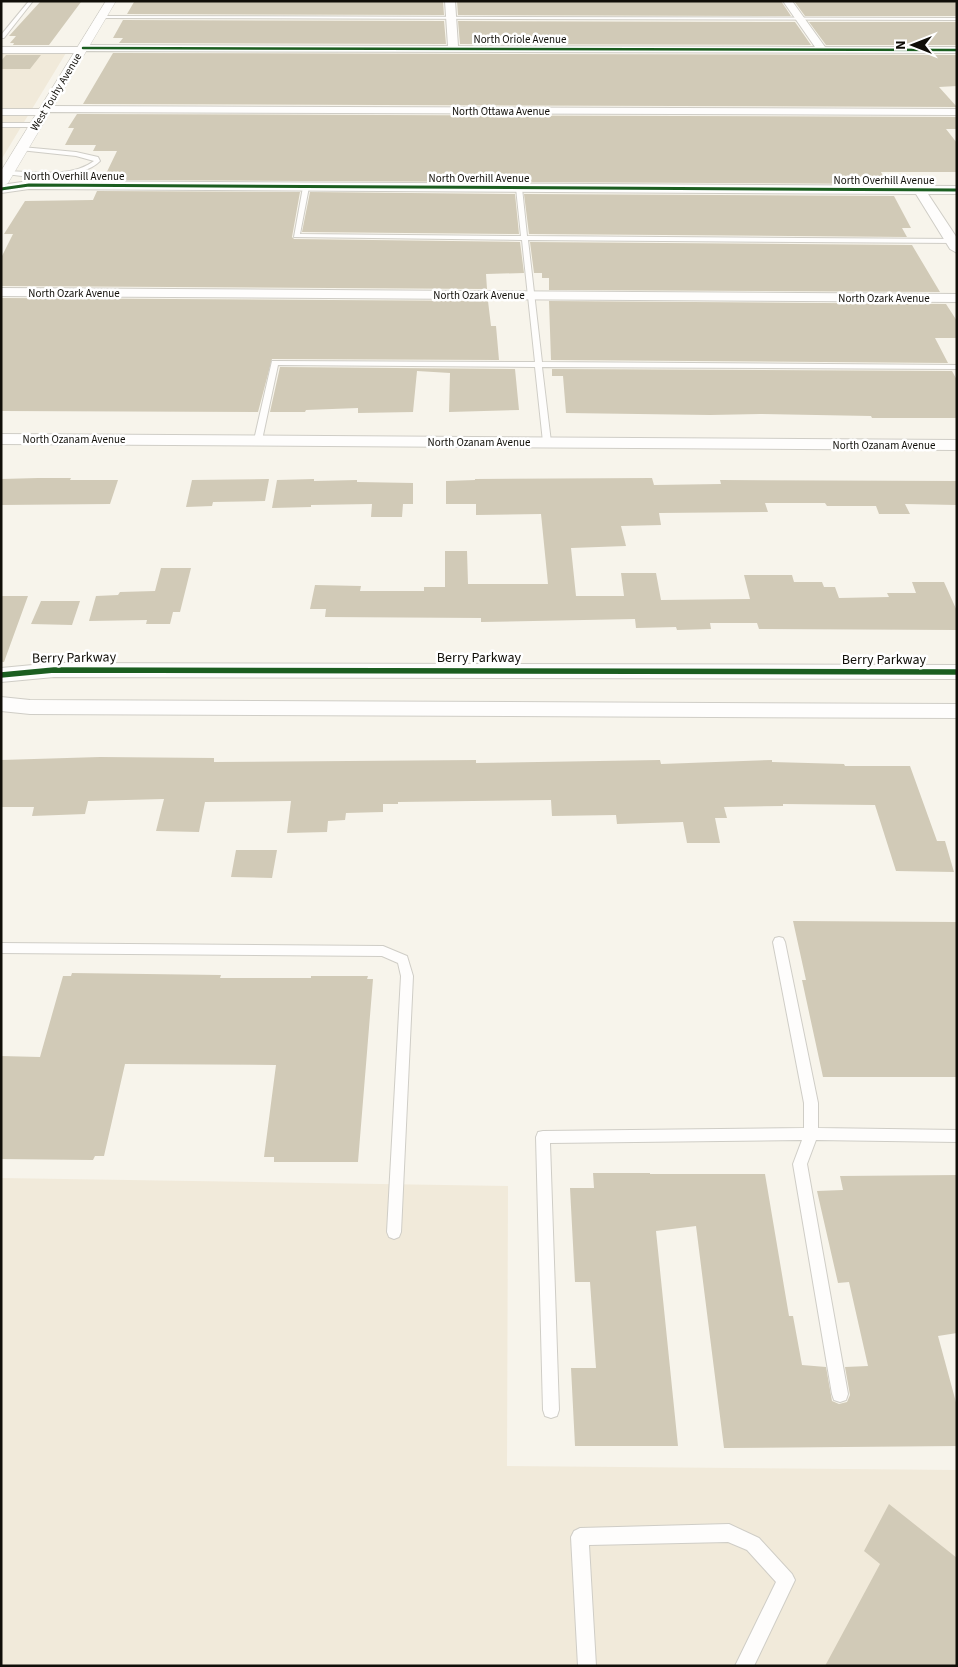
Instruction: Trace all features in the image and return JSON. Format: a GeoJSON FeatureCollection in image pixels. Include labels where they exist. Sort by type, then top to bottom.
{"type":"FeatureCollection","features":[{"type":"Feature","properties":{"kind":"main road","name":"West Touhy Avenue"},"geometry":{"type":"LineString","coordinates":[[4,176],[37,125],[111,1]]}},
{"type":"Feature","properties":{"kind":"street"},"geometry":{"type":"LineString","coordinates":[[450,1],[453,48]]}},
{"type":"Feature","properties":{"kind":"street"},"geometry":{"type":"LineString","coordinates":[[787,1],[822,50]]}},
{"type":"Feature","properties":{"kind":"street","name":"North Oriole Avenue"},"geometry":{"type":"LineString","coordinates":[[1,50],[453,48],[957,50]]}},
{"type":"Feature","properties":{"kind":"street","name":"North Ottawa Avenue"},"geometry":{"type":"LineString","coordinates":[[1,112],[45,110],[957,112]]}},
{"type":"Feature","properties":{"kind":"street","name":"North Overhill Avenue"},"geometry":{"type":"LineString","coordinates":[[1,189],[29,185],[957,190]]}},
{"type":"Feature","properties":{"kind":"street"},"geometry":{"type":"LineString","coordinates":[[920,190],[955,244]]}},
{"type":"Feature","properties":{"kind":"street","name":"North Ozark Avenue"},"geometry":{"type":"LineString","coordinates":[[1,292],[957,298]]}},
{"type":"Feature","properties":{"kind":"street","name":"North Ozanam Avenue"},"geometry":{"type":"LineString","coordinates":[[1,439],[957,445]]}},
{"type":"Feature","properties":{"kind":"street","name":"Berry Parkway"},"geometry":{"type":"LineString","coordinates":[[1,675],[54,670],[957,672]]}},
{"type":"Feature","properties":{"kind":"street"},"geometry":{"type":"LineString","coordinates":[[1,704],[30,706],[957,711]]}},
{"type":"Feature","properties":{"kind":"lane"},"geometry":{"type":"LineString","coordinates":[[2,37],[31,1]]}},
{"type":"Feature","properties":{"kind":"lane"},"geometry":{"type":"LineString","coordinates":[[101,17],[957,19]]}},
{"type":"Feature","properties":{"kind":"lane"},"geometry":{"type":"LineString","coordinates":[[8,20],[16,20]]}},
{"type":"Feature","properties":{"kind":"lane"},"geometry":{"type":"LineString","coordinates":[[1,125],[37,125]]}},
{"type":"Feature","properties":{"kind":"lane"},"geometry":{"type":"LineString","coordinates":[[4,176],[74,172],[91,167],[97,161],[96,158],[83,155],[22,149]]}},
{"type":"Feature","properties":{"kind":"lane"},"geometry":{"type":"LineString","coordinates":[[306,187],[296,236],[955,244]]}},
{"type":"Feature","properties":{"kind":"lane"},"geometry":{"type":"LineString","coordinates":[[520,188],[547,442]]}},
{"type":"Feature","properties":{"kind":"lane"},"geometry":{"type":"LineString","coordinates":[[258,440],[275,363],[957,367]]}},
{"type":"Feature","properties":{"kind":"lane"},"geometry":{"type":"LineString","coordinates":[[779,942],[811,1103],[811,1134],[800,1164],[840,1394]]}},
{"type":"Feature","properties":{"kind":"lane"},"geometry":{"type":"LineString","coordinates":[[1,948],[383,951],[403,960],[406,976],[394,1232]]}},
{"type":"Feature","properties":{"kind":"lane"},"geometry":{"type":"LineString","coordinates":[[550,1410],[543,1138],[811,1134],[957,1136]]}},
{"type":"Feature","properties":{"kind":"lane"},"geometry":{"type":"LineString","coordinates":[[586,1666],[580,1537],[729,1533],[753,1544],[786,1580],[744,1666]]}},
{"type":"Feature","properties":{"kind":"shaded area"},"geometry":{"type":"Polygon","coordinates":[[[1,48],[69,48],[1,160],[1,48]]]}},
{"type":"Feature","properties":{"kind":"shaded area"},"geometry":{"type":"Polygon","coordinates":[[[1,1178],[508,1186],[507,1466],[957,1470],[957,1666],[1,1666],[1,1178]]]}},
{"type":"Feature","properties":{"kind":"building"},"geometry":{"type":"Polygon","coordinates":[[[443,1],[444,15],[127,14],[134,2],[443,1]]]}},
{"type":"Feature","properties":{"kind":"building"},"geometry":{"type":"Polygon","coordinates":[[[457,1],[781,1],[791,16],[458,15],[457,1]]]}},
{"type":"Feature","properties":{"kind":"building"},"geometry":{"type":"Polygon","coordinates":[[[794,1],[957,1],[957,16],[805,16],[794,1]]]}},
{"type":"Feature","properties":{"kind":"building"},"geometry":{"type":"Polygon","coordinates":[[[40,2],[81,2],[49,45],[13,45],[14,43],[10,43],[16,36],[9,36],[40,2]]]}},
{"type":"Feature","properties":{"kind":"building"},"geometry":{"type":"Polygon","coordinates":[[[123,20],[444,21],[446,44],[119,43],[123,38],[113,38],[123,20]]]}},
{"type":"Feature","properties":{"kind":"building"},"geometry":{"type":"Polygon","coordinates":[[[458,21],[795,22],[811,45],[460,44],[458,21]]]}},
{"type":"Feature","properties":{"kind":"building"},"geometry":{"type":"Polygon","coordinates":[[[809,22],[957,22],[957,45],[826,45],[809,22]]]}},
{"type":"Feature","properties":{"kind":"building"},"geometry":{"type":"Polygon","coordinates":[[[113,53],[957,55],[957,86],[939,87],[957,107],[83,104],[113,53]]]}},
{"type":"Feature","properties":{"kind":"building"},"geometry":{"type":"Polygon","coordinates":[[[6,55],[41,55],[30,69],[1,69],[1,61],[6,55]]]}},
{"type":"Feature","properties":{"kind":"building"},"geometry":{"type":"Polygon","coordinates":[[[77,114],[957,117],[957,129],[946,129],[957,143],[957,172],[881,172],[887,184],[103,180],[117,151],[93,151],[96,145],[65,145],[74,128],[68,128],[77,114]]]}},
{"type":"Feature","properties":{"kind":"building"},"geometry":{"type":"Polygon","coordinates":[[[97,191],[300,192],[292,237],[294,239],[520,242],[524,273],[486,274],[487,289],[1,286],[1,258],[13,234],[4,234],[25,201],[93,200],[97,191]]]}},
{"type":"Feature","properties":{"kind":"building"},"geometry":{"type":"Polygon","coordinates":[[[310,192],[515,194],[519,234],[302,232],[310,192]]]}},
{"type":"Feature","properties":{"kind":"building"},"geometry":{"type":"Polygon","coordinates":[[[524,194],[894,196],[911,228],[902,228],[907,237],[529,234],[524,194]]]}},
{"type":"Feature","properties":{"kind":"building"},"geometry":{"type":"Polygon","coordinates":[[[530,242],[912,245],[940,292],[549,290],[549,278],[542,278],[542,273],[534,273],[530,242]]]}},
{"type":"Feature","properties":{"kind":"building"},"geometry":{"type":"Polygon","coordinates":[[[1,298],[488,301],[491,326],[496,326],[499,360],[272,359],[258,412],[1,411],[1,298]]]}},
{"type":"Feature","properties":{"kind":"building"},"geometry":{"type":"Polygon","coordinates":[[[549,301],[946,304],[957,321],[957,338],[935,338],[948,363],[551,360],[549,301]]]}},
{"type":"Feature","properties":{"kind":"building"},"geometry":{"type":"Polygon","coordinates":[[[280,367],[515,369],[519,410],[449,412],[450,373],[417,371],[413,412],[358,413],[358,408],[306,410],[305,412],[270,412],[280,367]]]}},
{"type":"Feature","properties":{"kind":"building"},"geometry":{"type":"Polygon","coordinates":[[[552,369],[952,371],[957,380],[957,418],[566,413],[563,376],[552,376],[552,369]]]}},
{"type":"Feature","properties":{"kind":"building"},"geometry":{"type":"Polygon","coordinates":[[[652,478],[654,485],[721,484],[720,480],[957,481],[957,505],[905,504],[910,514],[879,514],[876,506],[827,506],[825,503],[765,503],[768,512],[659,513],[661,525],[621,526],[626,546],[571,548],[576,596],[624,596],[621,573],[656,573],[661,600],[750,599],[744,575],[792,575],[794,582],[822,582],[824,587],[835,587],[839,598],[889,597],[887,593],[916,593],[912,582],[944,582],[957,611],[957,630],[759,629],[757,623],[710,623],[711,629],[677,630],[676,627],[636,628],[635,619],[481,622],[481,618],[325,617],[326,609],[310,609],[315,585],[361,586],[360,591],[424,591],[424,587],[445,587],[445,551],[467,551],[468,584],[548,584],[541,514],[476,515],[476,504],[446,504],[446,481],[475,479],[652,478]]]}},
{"type":"Feature","properties":{"kind":"building"},"geometry":{"type":"Polygon","coordinates":[[[1,479],[118,480],[110,504],[1,505],[1,479]]]}},
{"type":"Feature","properties":{"kind":"building"},"geometry":{"type":"Polygon","coordinates":[[[269,479],[265,501],[213,502],[212,506],[186,507],[192,480],[269,479]]]}},
{"type":"Feature","properties":{"kind":"building"},"geometry":{"type":"Polygon","coordinates":[[[314,479],[314,481],[357,480],[357,482],[413,483],[413,504],[403,504],[402,517],[371,517],[372,504],[272,508],[277,480],[314,479]]]}},
{"type":"Feature","properties":{"kind":"building"},"geometry":{"type":"Polygon","coordinates":[[[161,568],[191,568],[180,612],[173,612],[170,624],[146,624],[147,620],[89,621],[96,596],[118,595],[120,592],[155,591],[161,568]]]}},
{"type":"Feature","properties":{"kind":"building"},"geometry":{"type":"Polygon","coordinates":[[[1,596],[28,596],[4,662],[1,662],[1,596]]]}},
{"type":"Feature","properties":{"kind":"building"},"geometry":{"type":"Polygon","coordinates":[[[41,601],[80,601],[72,625],[31,624],[41,601]]]}},
{"type":"Feature","properties":{"kind":"building"},"geometry":{"type":"Polygon","coordinates":[[[100,757],[214,758],[214,762],[476,760],[476,763],[660,760],[661,764],[772,760],[772,762],[844,764],[845,766],[910,766],[937,841],[945,841],[954,872],[896,871],[875,805],[783,804],[783,806],[724,807],[727,818],[715,818],[720,843],[687,843],[683,822],[617,824],[616,815],[552,816],[551,800],[398,802],[398,804],[383,804],[383,812],[346,813],[345,820],[328,821],[327,832],[287,833],[291,801],[205,802],[199,832],[156,831],[164,799],[88,801],[85,814],[32,816],[34,807],[1,807],[1,760],[100,757]]]}},
{"type":"Feature","properties":{"kind":"building"},"geometry":{"type":"Polygon","coordinates":[[[236,850],[277,850],[272,878],[231,877],[236,850]]]}},
{"type":"Feature","properties":{"kind":"building"},"geometry":{"type":"Polygon","coordinates":[[[793,921],[957,922],[957,1077],[823,1077],[802,980],[806,980],[793,921]]]}},
{"type":"Feature","properties":{"kind":"building"},"geometry":{"type":"Polygon","coordinates":[[[72,973],[221,975],[220,978],[368,976],[367,979],[373,979],[358,1162],[274,1162],[274,1157],[264,1157],[276,1065],[125,1064],[104,1156],[95,1156],[93,1160],[1,1159],[1,1056],[40,1057],[63,976],[71,976],[72,973]]]}},
{"type":"Feature","properties":{"kind":"building"},"geometry":{"type":"Polygon","coordinates":[[[593,1173],[765,1174],[789,1316],[793,1316],[802,1365],[826,1367],[832,1401],[839,1404],[847,1402],[850,1395],[845,1367],[868,1366],[849,1282],[838,1283],[817,1191],[843,1190],[840,1176],[957,1175],[957,1333],[938,1336],[957,1406],[957,1446],[724,1448],[696,1226],[656,1231],[678,1446],[575,1446],[571,1368],[596,1368],[590,1282],[575,1282],[570,1188],[594,1188],[593,1173]]]}},
{"type":"Feature","properties":{"kind":"building"},"geometry":{"type":"Polygon","coordinates":[[[889,1504],[957,1558],[957,1666],[825,1666],[880,1564],[864,1551],[889,1504]]]}},
{"type":"Feature","properties":{"kind":"cycle path"},"geometry":{"type":"LineString","coordinates":[[83,48],[957,50]]}},
{"type":"Feature","properties":{"kind":"cycle path"},"geometry":{"type":"LineString","coordinates":[[1,189],[29,185],[957,190]]}},
{"type":"Feature","properties":{"kind":"cycle path"},"geometry":{"type":"LineString","coordinates":[[1,675],[54,670],[957,672]]}}]}
